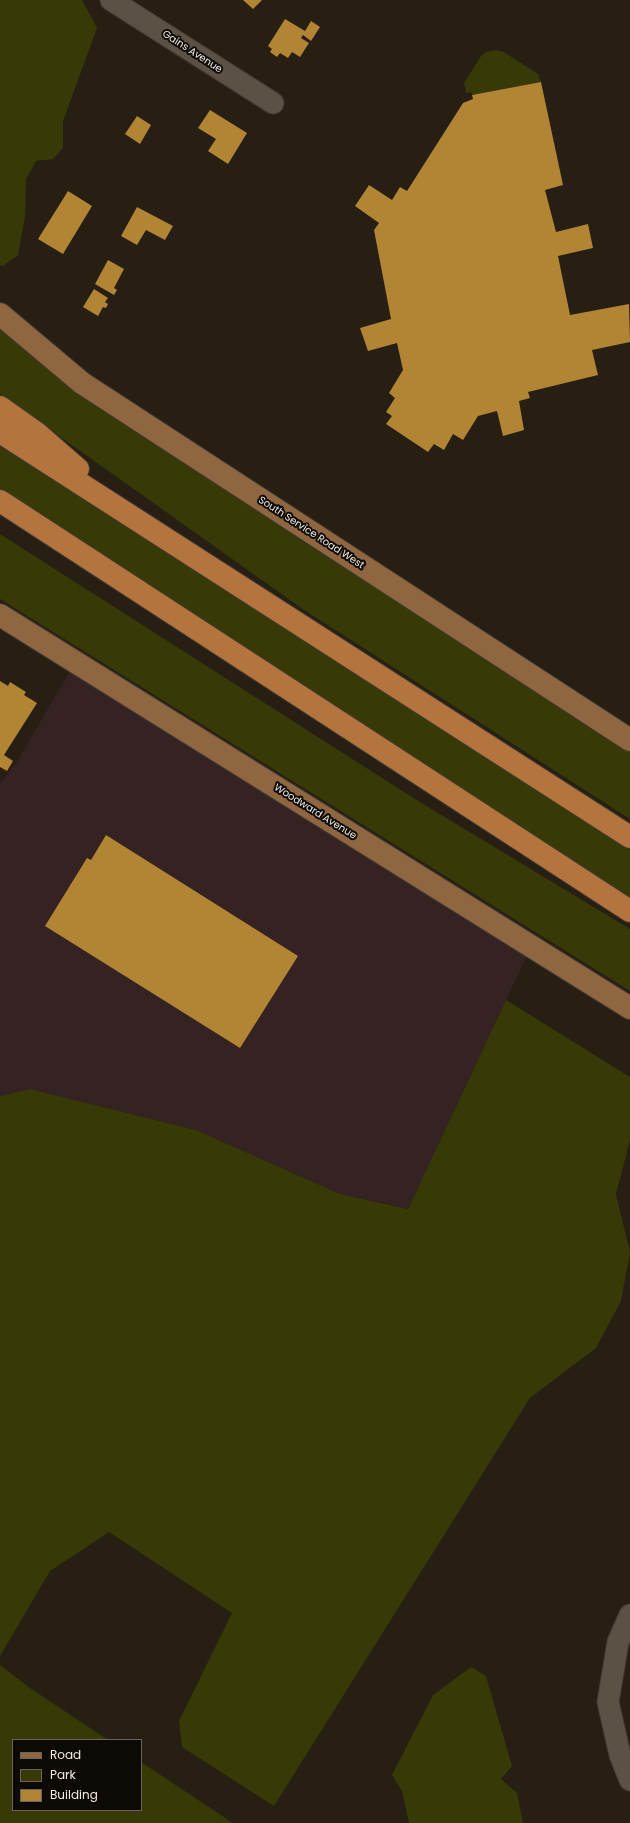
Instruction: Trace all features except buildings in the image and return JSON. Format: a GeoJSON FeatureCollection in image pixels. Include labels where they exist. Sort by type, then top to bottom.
{"type":"FeatureCollection","features":[{"type":"Feature","properties":{"kind":"highway"},"geometry":{"type":"LineString","coordinates":[[0,407],[38,434],[137,520]]}},
{"type":"Feature","properties":{"kind":"highway"},"geometry":{"type":"LineString","coordinates":[[0,432],[630,837]]}},
{"type":"Feature","properties":{"kind":"highway"},"geometry":{"type":"LineString","coordinates":[[0,501],[630,911]]}},
{"type":"Feature","properties":{"kind":"main road","name":"South Service Road West"},"geometry":{"type":"LineString","coordinates":[[0,314],[82,383],[630,740]]}},
{"type":"Feature","properties":{"kind":"main road","name":"Woodward Avenue"},"geometry":{"type":"LineString","coordinates":[[0,616],[630,1008]]}},
{"type":"Feature","properties":{"kind":"street","name":"Gains Avenue"},"geometry":{"type":"LineString","coordinates":[[112,0],[273,103]]}},
{"type":"Feature","properties":{"kind":"street"},"geometry":{"type":"LineString","coordinates":[[630,1615],[618,1642],[608,1702],[620,1755],[630,1780]]}},
{"type":"Feature","properties":{"kind":"shaded area"},"geometry":{"type":"Polygon","coordinates":[[[71,669],[528,953],[408,1209],[340,1194],[196,1130],[30,1089],[0,1096],[0,784],[18,760],[71,669]]]}},
{"type":"Feature","properties":{"kind":"green space"},"geometry":{"type":"Polygon","coordinates":[[[0,0],[82,0],[97,28],[63,121],[63,148],[53,159],[36,161],[26,179],[25,217],[18,255],[3,266],[0,265],[0,0]]]}},
{"type":"Feature","properties":{"kind":"green space"},"geometry":{"type":"Polygon","coordinates":[[[496,50],[504,52],[538,74],[541,82],[472,95],[471,92],[466,93],[464,83],[481,56],[486,52],[496,50]]]}},
{"type":"Feature","properties":{"kind":"green space"},"geometry":{"type":"Polygon","coordinates":[[[0,323],[630,747],[630,819],[304,610],[0,394],[0,323]]]}},
{"type":"Feature","properties":{"kind":"green space"},"geometry":{"type":"Polygon","coordinates":[[[0,446],[630,850],[630,898],[0,492],[0,446]]]}},
{"type":"Feature","properties":{"kind":"green space"},"geometry":{"type":"Polygon","coordinates":[[[0,534],[415,799],[630,929],[630,991],[0,599],[0,534]]]}},
{"type":"Feature","properties":{"kind":"green space"},"geometry":{"type":"Polygon","coordinates":[[[506,1000],[630,1077],[630,1140],[616,1194],[630,1252],[621,1301],[596,1348],[530,1398],[274,1806],[182,1747],[179,1721],[232,1613],[109,1532],[50,1571],[0,1656],[0,1096],[30,1089],[196,1130],[340,1194],[408,1209],[506,1000]]]}},
{"type":"Feature","properties":{"kind":"green space"},"geometry":{"type":"Polygon","coordinates":[[[0,1665],[30,1688],[106,1739],[12,1739],[12,1811],[142,1811],[142,1763],[233,1823],[0,1823],[0,1665]]]}},
{"type":"Feature","properties":{"kind":"green space"},"geometry":{"type":"Polygon","coordinates":[[[471,1667],[486,1676],[512,1766],[501,1779],[517,1793],[523,1823],[409,1823],[402,1791],[392,1775],[433,1695],[471,1667]]]}}]}
